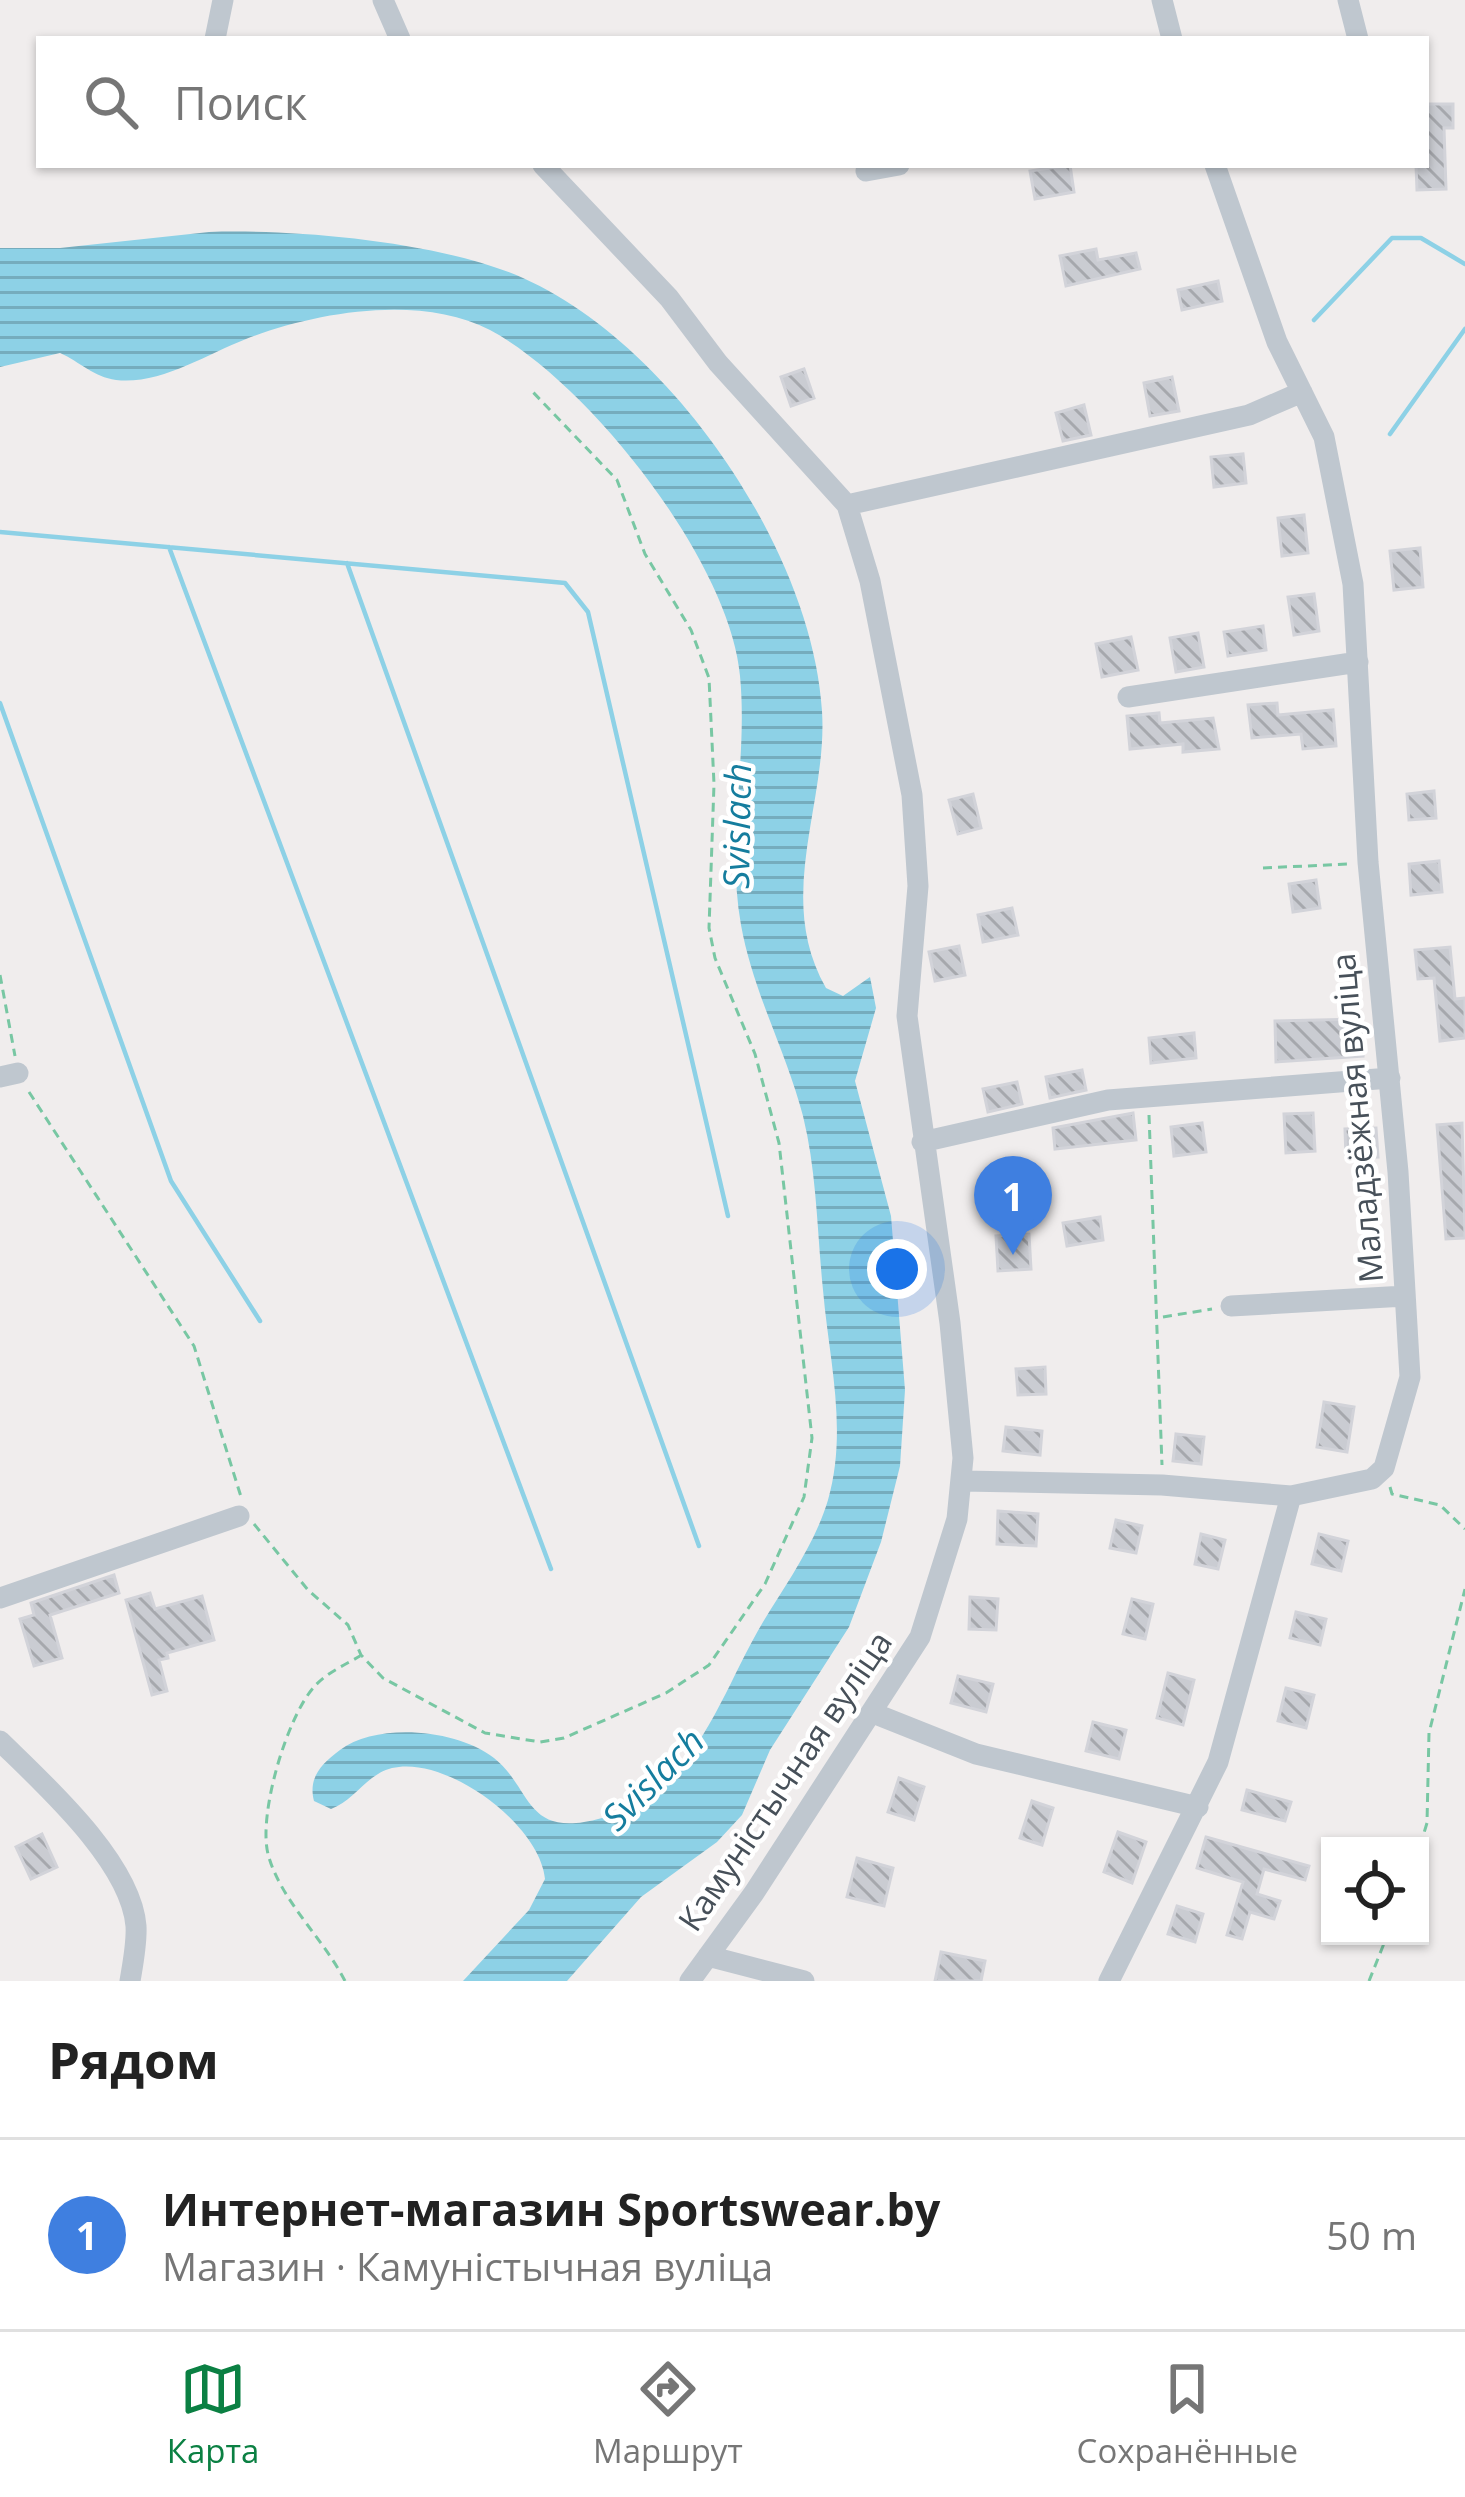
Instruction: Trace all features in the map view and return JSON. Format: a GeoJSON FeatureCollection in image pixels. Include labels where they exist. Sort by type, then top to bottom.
{"type":"FeatureCollection","features":[{"type":"Feature","properties":{"kind":"street"},"geometry":{"type":"LineString","coordinates":[[216,36],[223,0]]}},
{"type":"Feature","properties":{"kind":"street"},"geometry":{"type":"LineString","coordinates":[[382,0],[399,36]]}},
{"type":"Feature","properties":{"kind":"street"},"geometry":{"type":"LineString","coordinates":[[1162,0],[1171,36]]}},
{"type":"Feature","properties":{"kind":"street"},"geometry":{"type":"LineString","coordinates":[[1348,0],[1357,36]]}},
{"type":"Feature","properties":{"kind":"street","name":"Камуністычная вуліца"},"geometry":{"type":"LineString","coordinates":[[546,168],[669,298],[718,363],[847,505],[866,562],[909,764],[918,886],[907,1016],[950,1323],[962,1481],[936,1599],[920,1637],[690,1981]]}},
{"type":"Feature","properties":{"kind":"street"},"geometry":{"type":"LineString","coordinates":[[866,171],[882,168]]}},
{"type":"Feature","properties":{"kind":"street","name":"Маладзёжная вуліца"},"geometry":{"type":"LineString","coordinates":[[1216,168],[1277,342],[1324,437],[1341,508],[1358,662],[1368,862],[1390,1078],[1410,1377],[1384,1468]]}},
{"type":"Feature","properties":{"kind":"street"},"geometry":{"type":"LineString","coordinates":[[847,505],[1250,415],[1302,392]]}},
{"type":"Feature","properties":{"kind":"street"},"geometry":{"type":"LineString","coordinates":[[1128,697],[1358,662]]}},
{"type":"Feature","properties":{"kind":"street"},"geometry":{"type":"LineString","coordinates":[[922,1142],[1108,1100],[1390,1078]]}},
{"type":"Feature","properties":{"kind":"street"},"geometry":{"type":"LineString","coordinates":[[1231,1306],[1406,1296]]}},
{"type":"Feature","properties":{"kind":"street"},"geometry":{"type":"LineString","coordinates":[[962,1481],[1162,1484],[1309,1497],[1372,1479],[1384,1468]]}},
{"type":"Feature","properties":{"kind":"street"},"geometry":{"type":"LineString","coordinates":[[1109,1981],[1218,1762],[1291,1496]]}},
{"type":"Feature","properties":{"kind":"street"},"geometry":{"type":"LineString","coordinates":[[0,1598],[239,1516]]}},
{"type":"Feature","properties":{"kind":"street"},"geometry":{"type":"LineString","coordinates":[[873,1713],[976,1754],[1198,1807]]}},
{"type":"Feature","properties":{"kind":"street"},"geometry":{"type":"LineString","coordinates":[[0,1741],[89,1836],[126,1891],[136,1929],[130,1981]]}},
{"type":"Feature","properties":{"kind":"street"},"geometry":{"type":"LineString","coordinates":[[708,1956],[804,1981]]}},
{"type":"Feature","properties":{"kind":"path"},"geometry":{"type":"LineString","coordinates":[[0,975],[9,1075],[194,1346],[242,1495],[239,1516],[266,1536],[308,1590],[348,1625],[361,1655],[383,1678],[502,1739],[540,1742],[585,1729],[687,1681],[725,1649],[790,1536],[809,1468],[810,1408],[793,1301],[779,1143],[755,1054],[715,958],[709,928],[714,760],[709,677],[691,630],[645,554],[617,480],[530,389]]}},
{"type":"Feature","properties":{"kind":"path"},"geometry":{"type":"LineString","coordinates":[[1263,868],[1368,862]]}},
{"type":"Feature","properties":{"kind":"path"},"geometry":{"type":"LineString","coordinates":[[1148,1097],[1161,1317],[1162,1484]]}},
{"type":"Feature","properties":{"kind":"path"},"geometry":{"type":"LineString","coordinates":[[1161,1317],[1231,1306]]}},
{"type":"Feature","properties":{"kind":"path"},"geometry":{"type":"LineString","coordinates":[[1384,1468],[1392,1494],[1440,1504],[1465,1529]]}},
{"type":"Feature","properties":{"kind":"path"},"geometry":{"type":"LineString","coordinates":[[1423,1837],[1429,1733],[1465,1589]]}},
{"type":"Feature","properties":{"kind":"path"},"geometry":{"type":"LineString","coordinates":[[345,1981],[279,1880],[265,1828],[273,1783],[304,1700],[322,1679],[361,1655]]}},
{"type":"Feature","properties":{"kind":"path"},"geometry":{"type":"LineString","coordinates":[[1369,1981],[1383,1945]]}},
{"type":"Feature","properties":{"kind":"water"},"geometry":{"type":"Polygon","coordinates":[[[209,232],[369,240],[452,255],[523,278],[578,309],[631,351],[680,402],[724,459],[762,521],[792,585],[812,649],[822,746],[803,885],[804,919],[811,954],[826,988],[843,996],[870,977],[876,1008],[855,1081],[891,1216],[905,1390],[900,1466],[881,1542],[849,1627],[770,1750],[742,1815],[717,1842],[641,1897],[567,1981],[463,1981],[529,1910],[545,1879],[527,1837],[487,1798],[438,1772],[414,1767],[383,1771],[331,1809],[314,1801],[313,1785],[327,1761],[356,1741],[374,1735],[417,1733],[460,1741],[494,1758],[533,1808],[558,1822],[602,1818],[634,1805],[683,1764],[701,1738],[822,1516],[834,1474],[835,1395],[808,1137],[741,925],[736,862],[740,676],[711,581],[648,480],[569,390],[529,355],[490,330],[432,312],[368,311],[274,329],[149,378],[108,378],[60,353],[0,367],[0,248],[60,248],[209,232]]]}},
{"type":"Feature","properties":{"kind":"building"},"geometry":{"type":"Polygon","coordinates":[[[1429,104],[1453,104],[1453,128],[1444,128],[1446,189],[1417,190],[1416,168],[1429,168],[1429,104]]]}},
{"type":"Feature","properties":{"kind":"building"},"geometry":{"type":"Polygon","coordinates":[[[1070,168],[1074,192],[1035,199],[1030,171],[1070,168]]]}},
{"type":"Feature","properties":{"kind":"building"},"geometry":{"type":"Polygon","coordinates":[[[1096,249],[1098,260],[1136,253],[1140,269],[1066,286],[1060,256],[1096,249]]]}},
{"type":"Feature","properties":{"kind":"building"},"geometry":{"type":"Polygon","coordinates":[[[1218,281],[1222,301],[1182,310],[1178,290],[1218,281]]]}},
{"type":"Feature","properties":{"kind":"building"},"geometry":{"type":"Polygon","coordinates":[[[804,369],[814,398],[791,406],[781,377],[804,369]]]}},
{"type":"Feature","properties":{"kind":"building"},"geometry":{"type":"Polygon","coordinates":[[[1172,377],[1179,411],[1150,416],[1144,383],[1172,377]]]}},
{"type":"Feature","properties":{"kind":"building"},"geometry":{"type":"Polygon","coordinates":[[[1084,405],[1091,435],[1063,441],[1056,413],[1084,405]]]}},
{"type":"Feature","properties":{"kind":"building"},"geometry":{"type":"Polygon","coordinates":[[[1243,454],[1246,483],[1214,487],[1211,457],[1243,454]]]}},
{"type":"Feature","properties":{"kind":"building"},"geometry":{"type":"Polygon","coordinates":[[[1304,515],[1308,553],[1282,556],[1278,518],[1304,515]]]}},
{"type":"Feature","properties":{"kind":"building"},"geometry":{"type":"Polygon","coordinates":[[[1420,548],[1423,587],[1394,590],[1390,551],[1420,548]]]}},
{"type":"Feature","properties":{"kind":"building"},"geometry":{"type":"Polygon","coordinates":[[[1314,594],[1319,631],[1294,635],[1288,597],[1314,594]]]}},
{"type":"Feature","properties":{"kind":"building"},"geometry":{"type":"Polygon","coordinates":[[[1263,626],[1266,650],[1228,656],[1224,632],[1263,626]]]}},
{"type":"Feature","properties":{"kind":"building"},"geometry":{"type":"Polygon","coordinates":[[[1198,633],[1204,667],[1176,672],[1170,638],[1198,633]]]}},
{"type":"Feature","properties":{"kind":"building"},"geometry":{"type":"Polygon","coordinates":[[[1131,637],[1138,670],[1102,677],[1096,644],[1131,637]]]}},
{"type":"Feature","properties":{"kind":"building"},"geometry":{"type":"Polygon","coordinates":[[[1277,703],[1278,715],[1333,710],[1336,746],[1303,749],[1301,734],[1252,738],[1248,705],[1277,703]]]}},
{"type":"Feature","properties":{"kind":"building"},"geometry":{"type":"Polygon","coordinates":[[[1159,713],[1160,723],[1213,718],[1219,749],[1183,752],[1183,744],[1130,749],[1127,716],[1159,713]]]}},
{"type":"Feature","properties":{"kind":"building"},"geometry":{"type":"Polygon","coordinates":[[[1434,791],[1436,818],[1409,820],[1407,794],[1434,791]]]}},
{"type":"Feature","properties":{"kind":"building"},"geometry":{"type":"Polygon","coordinates":[[[973,794],[981,828],[958,834],[949,800],[973,794]]]}},
{"type":"Feature","properties":{"kind":"building"},"geometry":{"type":"Polygon","coordinates":[[[1439,861],[1442,892],[1411,895],[1409,864],[1439,861]]]}},
{"type":"Feature","properties":{"kind":"building"},"geometry":{"type":"Polygon","coordinates":[[[1316,880],[1320,908],[1293,912],[1289,884],[1316,880]]]}},
{"type":"Feature","properties":{"kind":"building"},"geometry":{"type":"Polygon","coordinates":[[[1012,908],[1018,935],[983,942],[978,915],[1012,908]]]}},
{"type":"Feature","properties":{"kind":"building"},"geometry":{"type":"Polygon","coordinates":[[[959,946],[965,975],[935,981],[929,952],[959,946]]]}},
{"type":"Feature","properties":{"kind":"building"},"geometry":{"type":"Polygon","coordinates":[[[1450,947],[1455,999],[1465,998],[1465,1038],[1440,1041],[1434,978],[1418,979],[1415,950],[1450,947]]]}},
{"type":"Feature","properties":{"kind":"building"},"geometry":{"type":"Polygon","coordinates":[[[1361,1019],[1363,1056],[1276,1062],[1275,1021],[1361,1019]]]}},
{"type":"Feature","properties":{"kind":"building"},"geometry":{"type":"Polygon","coordinates":[[[1194,1033],[1196,1058],[1151,1063],[1149,1038],[1194,1033]]]}},
{"type":"Feature","properties":{"kind":"building"},"geometry":{"type":"Polygon","coordinates":[[[1082,1070],[1086,1090],[1050,1098],[1046,1077],[1082,1070]]]}},
{"type":"Feature","properties":{"kind":"building"},"geometry":{"type":"Polygon","coordinates":[[[1017,1082],[1022,1104],[988,1112],[983,1089],[1017,1082]]]}},
{"type":"Feature","properties":{"kind":"building"},"geometry":{"type":"Polygon","coordinates":[[[1133,1113],[1136,1140],[1055,1149],[1053,1128],[1133,1113]]]}},
{"type":"Feature","properties":{"kind":"building"},"geometry":{"type":"Polygon","coordinates":[[[1313,1113],[1315,1151],[1286,1153],[1284,1114],[1313,1113]]]}},
{"type":"Feature","properties":{"kind":"building"},"geometry":{"type":"Polygon","coordinates":[[[1202,1123],[1206,1152],[1174,1156],[1171,1127],[1202,1123]]]}},
{"type":"Feature","properties":{"kind":"building"},"geometry":{"type":"Polygon","coordinates":[[[1462,1123],[1465,1238],[1446,1239],[1437,1125],[1462,1123]]]}},
{"type":"Feature","properties":{"kind":"building"},"geometry":{"type":"Polygon","coordinates":[[[1376,1128],[1378,1157],[1346,1158],[1345,1129],[1376,1128]]]}},
{"type":"Feature","properties":{"kind":"building"},"geometry":{"type":"Polygon","coordinates":[[[1100,1217],[1103,1240],[1067,1246],[1063,1223],[1100,1217]]]}},
{"type":"Feature","properties":{"kind":"building"},"geometry":{"type":"Polygon","coordinates":[[[1029,1234],[1031,1269],[998,1271],[996,1236],[1029,1234]]]}},
{"type":"Feature","properties":{"kind":"building"},"geometry":{"type":"Polygon","coordinates":[[[1045,1367],[1046,1394],[1018,1395],[1016,1369],[1045,1367]]]}},
{"type":"Feature","properties":{"kind":"building"},"geometry":{"type":"Polygon","coordinates":[[[1324,1402],[1354,1407],[1347,1452],[1317,1447],[1324,1402]]]}},
{"type":"Feature","properties":{"kind":"building"},"geometry":{"type":"Polygon","coordinates":[[[1006,1427],[1042,1431],[1040,1455],[1003,1451],[1006,1427]]]}},
{"type":"Feature","properties":{"kind":"building"},"geometry":{"type":"Polygon","coordinates":[[[1176,1434],[1204,1437],[1201,1464],[1173,1461],[1176,1434]]]}},
{"type":"Feature","properties":{"kind":"building"},"geometry":{"type":"Polygon","coordinates":[[[998,1511],[1038,1514],[1036,1546],[997,1544],[998,1511]]]}},
{"type":"Feature","properties":{"kind":"building"},"geometry":{"type":"Polygon","coordinates":[[[1116,1520],[1142,1526],[1136,1553],[1110,1548],[1116,1520]]]}},
{"type":"Feature","properties":{"kind":"building"},"geometry":{"type":"Polygon","coordinates":[[[1201,1534],[1225,1540],[1218,1569],[1195,1564],[1201,1534]]]}},
{"type":"Feature","properties":{"kind":"building"},"geometry":{"type":"Polygon","coordinates":[[[1319,1534],[1348,1541],[1341,1571],[1312,1564],[1319,1534]]]}},
{"type":"Feature","properties":{"kind":"building"},"geometry":{"type":"Polygon","coordinates":[[[114,1575],[119,1593],[50,1615],[62,1658],[34,1666],[20,1619],[34,1615],[31,1603],[114,1575]]]}},
{"type":"Feature","properties":{"kind":"building"},"geometry":{"type":"Polygon","coordinates":[[[150,1593],[155,1609],[202,1596],[214,1640],[167,1653],[168,1658],[159,1660],[167,1691],[152,1695],[126,1600],[150,1593]]]}},
{"type":"Feature","properties":{"kind":"building"},"geometry":{"type":"Polygon","coordinates":[[[970,1597],[998,1599],[996,1630],[969,1629],[970,1597]]]}},
{"type":"Feature","properties":{"kind":"building"},"geometry":{"type":"Polygon","coordinates":[[[1132,1599],[1153,1604],[1145,1639],[1123,1634],[1132,1599]]]}},
{"type":"Feature","properties":{"kind":"building"},"geometry":{"type":"Polygon","coordinates":[[[1296,1612],[1326,1619],[1320,1645],[1290,1638],[1296,1612]]]}},
{"type":"Feature","properties":{"kind":"building"},"geometry":{"type":"Polygon","coordinates":[[[1168,1673],[1194,1680],[1183,1725],[1157,1718],[1168,1673]]]}},
{"type":"Feature","properties":{"kind":"building"},"geometry":{"type":"Polygon","coordinates":[[[958,1676],[993,1684],[986,1712],[951,1703],[958,1676]]]}},
{"type":"Feature","properties":{"kind":"building"},"geometry":{"type":"Polygon","coordinates":[[[1286,1688],[1314,1695],[1306,1728],[1278,1721],[1286,1688]]]}},
{"type":"Feature","properties":{"kind":"building"},"geometry":{"type":"Polygon","coordinates":[[[1093,1722],[1126,1730],[1119,1759],[1086,1751],[1093,1722]]]}},
{"type":"Feature","properties":{"kind":"building"},"geometry":{"type":"Polygon","coordinates":[[[899,1778],[924,1787],[914,1820],[888,1812],[899,1778]]]}},
{"type":"Feature","properties":{"kind":"building"},"geometry":{"type":"Polygon","coordinates":[[[1247,1790],[1291,1802],[1285,1821],[1242,1810],[1247,1790]]]}},
{"type":"Feature","properties":{"kind":"building"},"geometry":{"type":"Polygon","coordinates":[[[1032,1801],[1053,1808],[1042,1845],[1020,1838],[1032,1801]]]}},
{"type":"Feature","properties":{"kind":"building"},"geometry":{"type":"Polygon","coordinates":[[[1118,1832],[1146,1842],[1132,1883],[1104,1872],[1118,1832]]]}},
{"type":"Feature","properties":{"kind":"building"},"geometry":{"type":"Polygon","coordinates":[[[42,1834],[57,1867],[31,1879],[16,1847],[42,1834]]]}},
{"type":"Feature","properties":{"kind":"building"},"geometry":{"type":"Polygon","coordinates":[[[1206,1837],[1309,1866],[1305,1880],[1264,1869],[1257,1894],[1280,1901],[1274,1919],[1250,1912],[1242,1939],[1227,1935],[1243,1882],[1197,1868],[1206,1837]]]}},
{"type":"Feature","properties":{"kind":"building"},"geometry":{"type":"Polygon","coordinates":[[[857,1858],[893,1868],[884,1906],[847,1897],[857,1858]]]}},
{"type":"Feature","properties":{"kind":"building"},"geometry":{"type":"Polygon","coordinates":[[[1177,1906],[1203,1914],[1195,1942],[1168,1934],[1177,1906]]]}},
{"type":"Feature","properties":{"kind":"building"},"geometry":{"type":"Polygon","coordinates":[[[941,1952],[985,1961],[981,1981],[935,1981],[941,1952]]]}},
{"type":"Feature","properties":{"kind":"waterway"},"geometry":{"type":"LineString","coordinates":[[1314,320],[1392,238],[1421,238],[1465,264]]}},
{"type":"Feature","properties":{"kind":"waterway"},"geometry":{"type":"LineString","coordinates":[[1390,434],[1465,329]]}},
{"type":"Feature","properties":{"kind":"waterway"},"geometry":{"type":"LineString","coordinates":[[0,532],[565,583],[588,612],[728,1216]]}},
{"type":"Feature","properties":{"kind":"waterway"},"geometry":{"type":"LineString","coordinates":[[169,547],[551,1569]]}},
{"type":"Feature","properties":{"kind":"waterway"},"geometry":{"type":"LineString","coordinates":[[347,563],[699,1546]]}},
{"type":"Feature","properties":{"kind":"waterway"},"geometry":{"type":"LineString","coordinates":[[0,703],[171,1181],[260,1321]]}},
{"type":"Feature","properties":{"kind":"place","name":"Интернет-магазин Sportswear.by"},"geometry":{"type":"Point","coordinates":[1013,1255]}},
{"type":"Feature","properties":{"kind":"water label","name":"Svislach"},"geometry":{"type":"Point","coordinates":[737,826]}},
{"type":"Feature","properties":{"kind":"water label","name":"Svislach"},"geometry":{"type":"Point","coordinates":[653,1779]}}]}
